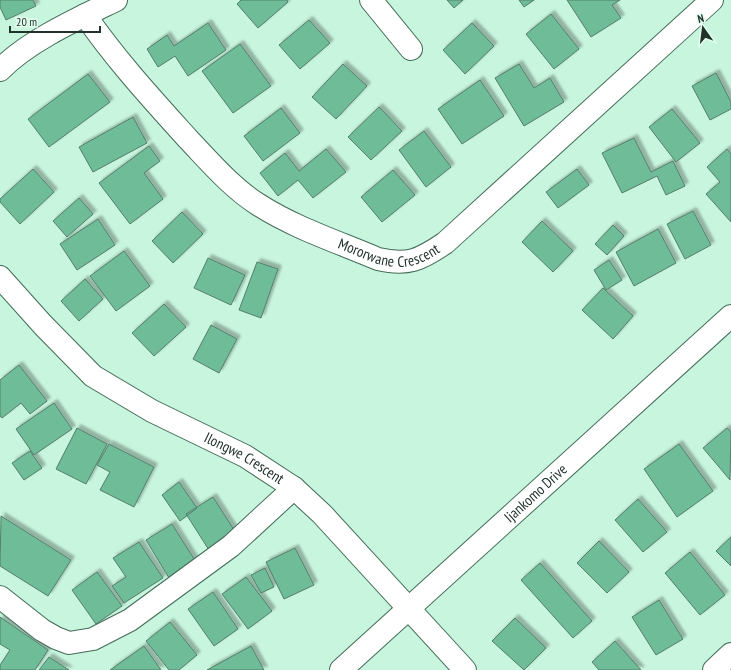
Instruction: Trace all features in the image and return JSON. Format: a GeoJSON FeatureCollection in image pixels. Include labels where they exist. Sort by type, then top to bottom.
{"type":"FeatureCollection","features":[{"type":"Feature","properties":{"kind":"street"},"geometry":{"type":"LineString","coordinates":[[0,70],[9,61],[28,48],[85,15],[116,0]]}},
{"type":"Feature","properties":{"kind":"street"},"geometry":{"type":"LineString","coordinates":[[371,0],[411,49]]}},
{"type":"Feature","properties":{"kind":"street","name":"Mororwane Crescent"},"geometry":{"type":"LineString","coordinates":[[85,15],[137,84],[238,189],[279,217],[378,259],[395,263],[413,262],[428,255],[445,243],[712,0]]}},
{"type":"Feature","properties":{"kind":"street","name":"Ilongwe Crescent"},"geometry":{"type":"LineString","coordinates":[[0,277],[42,325],[93,376],[152,412],[245,456],[294,488],[322,514],[465,670]]}},
{"type":"Feature","properties":{"kind":"street","name":"Ijankomo Drive"},"geometry":{"type":"LineString","coordinates":[[341,670],[731,316]]}},
{"type":"Feature","properties":{"kind":"street"},"geometry":{"type":"LineString","coordinates":[[0,598],[42,630],[56,638],[69,643],[85,642],[130,620],[231,546],[294,488]]}},
{"type":"Feature","properties":{"kind":"street"},"geometry":{"type":"LineString","coordinates":[[714,670],[731,654]]}},
{"type":"Feature","properties":{"kind":"building"},"geometry":{"type":"Polygon","coordinates":[[[0,0],[33,0],[36,6],[6,20],[0,7],[0,0]]]}},
{"type":"Feature","properties":{"kind":"building"},"geometry":{"type":"Polygon","coordinates":[[[241,0],[287,0],[288,2],[258,28],[237,4],[241,0]]]}},
{"type":"Feature","properties":{"kind":"building"},"geometry":{"type":"Polygon","coordinates":[[[447,0],[463,0],[454,8],[447,0]]]}},
{"type":"Feature","properties":{"kind":"building"},"geometry":{"type":"Polygon","coordinates":[[[519,0],[534,0],[524,7],[519,0]]]}},
{"type":"Feature","properties":{"kind":"building"},"geometry":{"type":"Polygon","coordinates":[[[567,0],[620,0],[612,5],[621,18],[591,37],[567,0]]]}},
{"type":"Feature","properties":{"kind":"building"},"geometry":{"type":"Polygon","coordinates":[[[551,14],[579,49],[554,69],[526,34],[551,14]]]}},
{"type":"Feature","properties":{"kind":"building"},"geometry":{"type":"Polygon","coordinates":[[[309,20],[330,43],[300,69],[279,45],[309,20]]]}},
{"type":"Feature","properties":{"kind":"building"},"geometry":{"type":"Polygon","coordinates":[[[208,23],[226,50],[188,76],[175,56],[158,67],[147,49],[167,35],[174,46],[208,23]]]}},
{"type":"Feature","properties":{"kind":"building"},"geometry":{"type":"Polygon","coordinates":[[[472,23],[494,46],[465,74],[443,50],[472,23]]]}},
{"type":"Feature","properties":{"kind":"building"},"geometry":{"type":"Polygon","coordinates":[[[240,44],[271,86],[233,113],[202,71],[240,44]]]}},
{"type":"Feature","properties":{"kind":"building"},"geometry":{"type":"Polygon","coordinates":[[[343,64],[367,86],[336,119],[312,97],[343,64]]]}},
{"type":"Feature","properties":{"kind":"building"},"geometry":{"type":"Polygon","coordinates":[[[519,64],[534,88],[550,78],[564,102],[524,126],[495,78],[519,64]]]}},
{"type":"Feature","properties":{"kind":"building"},"geometry":{"type":"Polygon","coordinates":[[[716,73],[731,102],[731,109],[710,120],[692,86],[716,73]]]}},
{"type":"Feature","properties":{"kind":"building"},"geometry":{"type":"Polygon","coordinates":[[[88,74],[110,102],[49,147],[28,119],[88,74]]]}},
{"type":"Feature","properties":{"kind":"building"},"geometry":{"type":"Polygon","coordinates":[[[480,80],[504,116],[462,144],[438,109],[480,80]]]}},
{"type":"Feature","properties":{"kind":"building"},"geometry":{"type":"Polygon","coordinates":[[[379,107],[402,131],[371,160],[348,137],[379,107]]]}},
{"type":"Feature","properties":{"kind":"building"},"geometry":{"type":"Polygon","coordinates":[[[281,108],[300,133],[263,161],[244,136],[281,108]]]}},
{"type":"Feature","properties":{"kind":"building"},"geometry":{"type":"Polygon","coordinates":[[[672,109],[700,143],[676,162],[649,127],[672,109]]]}},
{"type":"Feature","properties":{"kind":"building"},"geometry":{"type":"Polygon","coordinates":[[[133,117],[147,143],[93,172],[79,147],[133,117]]]}},
{"type":"Feature","properties":{"kind":"building"},"geometry":{"type":"Polygon","coordinates":[[[424,131],[451,167],[426,187],[399,150],[424,131]]]}},
{"type":"Feature","properties":{"kind":"building"},"geometry":{"type":"Polygon","coordinates":[[[634,138],[651,172],[673,161],[685,186],[666,195],[657,176],[622,193],[602,153],[634,138]]]}},
{"type":"Feature","properties":{"kind":"building"},"geometry":{"type":"Polygon","coordinates":[[[149,146],[160,161],[144,173],[163,199],[130,224],[99,183],[149,146]]]}},
{"type":"Feature","properties":{"kind":"building"},"geometry":{"type":"Polygon","coordinates":[[[326,149],[346,172],[313,198],[298,180],[278,196],[260,173],[285,153],[299,171],[326,149]]]}},
{"type":"Feature","properties":{"kind":"building"},"geometry":{"type":"Polygon","coordinates":[[[727,149],[731,154],[731,222],[706,194],[720,182],[707,167],[727,149]]]}},
{"type":"Feature","properties":{"kind":"building"},"geometry":{"type":"Polygon","coordinates":[[[33,169],[54,192],[20,224],[0,202],[0,199],[33,169]]]}},
{"type":"Feature","properties":{"kind":"building"},"geometry":{"type":"Polygon","coordinates":[[[577,169],[589,185],[558,208],[546,192],[577,169]]]}},
{"type":"Feature","properties":{"kind":"building"},"geometry":{"type":"Polygon","coordinates":[[[393,170],[415,195],[382,222],[361,197],[393,170]]]}},
{"type":"Feature","properties":{"kind":"building"},"geometry":{"type":"Polygon","coordinates":[[[79,198],[93,214],[67,237],[53,221],[79,198]]]}},
{"type":"Feature","properties":{"kind":"building"},"geometry":{"type":"Polygon","coordinates":[[[693,211],[711,245],[685,259],[667,224],[693,211]]]}},
{"type":"Feature","properties":{"kind":"building"},"geometry":{"type":"Polygon","coordinates":[[[182,212],[203,234],[173,263],[152,241],[182,212]]]}},
{"type":"Feature","properties":{"kind":"building"},"geometry":{"type":"Polygon","coordinates":[[[98,219],[115,245],[77,270],[60,244],[98,219]]]}},
{"type":"Feature","properties":{"kind":"building"},"geometry":{"type":"Polygon","coordinates":[[[542,221],[573,251],[553,272],[522,242],[542,221]]]}},
{"type":"Feature","properties":{"kind":"building"},"geometry":{"type":"Polygon","coordinates":[[[613,225],[624,236],[607,255],[595,244],[613,225]]]}},
{"type":"Feature","properties":{"kind":"building"},"geometry":{"type":"Polygon","coordinates":[[[658,229],[676,263],[634,286],[616,252],[658,229]]]}},
{"type":"Feature","properties":{"kind":"building"},"geometry":{"type":"Polygon","coordinates":[[[124,251],[150,286],[116,311],[90,276],[124,251]]]}},
{"type":"Feature","properties":{"kind":"building"},"geometry":{"type":"Polygon","coordinates":[[[208,258],[245,275],[231,305],[194,288],[208,258]]]}},
{"type":"Feature","properties":{"kind":"building"},"geometry":{"type":"Polygon","coordinates":[[[609,260],[622,280],[606,290],[594,270],[609,260]]]}},
{"type":"Feature","properties":{"kind":"building"},"geometry":{"type":"Polygon","coordinates":[[[257,262],[278,269],[261,318],[239,310],[257,262]]]}},
{"type":"Feature","properties":{"kind":"building"},"geometry":{"type":"Polygon","coordinates":[[[85,279],[103,299],[79,321],[61,301],[85,279]]]}},
{"type":"Feature","properties":{"kind":"building"},"geometry":{"type":"Polygon","coordinates":[[[603,288],[633,316],[613,339],[582,310],[603,288]]]}},
{"type":"Feature","properties":{"kind":"building"},"geometry":{"type":"Polygon","coordinates":[[[164,304],[186,327],[154,356],[132,333],[164,304]]]}},
{"type":"Feature","properties":{"kind":"building"},"geometry":{"type":"Polygon","coordinates":[[[211,325],[237,339],[219,373],[193,359],[211,325]]]}},
{"type":"Feature","properties":{"kind":"building"},"geometry":{"type":"Polygon","coordinates":[[[19,365],[47,401],[30,414],[21,403],[2,418],[0,416],[0,380],[19,365]]]}},
{"type":"Feature","properties":{"kind":"building"},"geometry":{"type":"Polygon","coordinates":[[[54,403],[72,429],[34,455],[16,429],[54,403]]]}},
{"type":"Feature","properties":{"kind":"building"},"geometry":{"type":"Polygon","coordinates":[[[77,428],[107,444],[86,484],[56,469],[77,428]]]}},
{"type":"Feature","properties":{"kind":"building"},"geometry":{"type":"Polygon","coordinates":[[[727,428],[731,432],[730,480],[703,448],[727,428]]]}},
{"type":"Feature","properties":{"kind":"building"},"geometry":{"type":"Polygon","coordinates":[[[109,444],[154,467],[134,507],[100,490],[110,472],[97,465],[109,444]]]}},
{"type":"Feature","properties":{"kind":"building"},"geometry":{"type":"Polygon","coordinates":[[[679,444],[713,491],[677,517],[644,469],[679,444]]]}},
{"type":"Feature","properties":{"kind":"building"},"geometry":{"type":"Polygon","coordinates":[[[30,451],[42,468],[24,480],[12,463],[30,451]]]}},
{"type":"Feature","properties":{"kind":"building"},"geometry":{"type":"Polygon","coordinates":[[[179,482],[197,508],[180,521],[162,495],[179,482]]]}},
{"type":"Feature","properties":{"kind":"building"},"geometry":{"type":"Polygon","coordinates":[[[213,497],[236,533],[209,550],[186,514],[213,497]]]}},
{"type":"Feature","properties":{"kind":"building"},"geometry":{"type":"Polygon","coordinates":[[[638,499],[667,532],[643,552],[615,520],[638,499]]]}},
{"type":"Feature","properties":{"kind":"building"},"geometry":{"type":"Polygon","coordinates":[[[1,516],[71,560],[48,596],[0,566],[1,516]]]}},
{"type":"Feature","properties":{"kind":"building"},"geometry":{"type":"Polygon","coordinates":[[[172,524],[196,562],[169,578],[146,540],[172,524]]]}},
{"type":"Feature","properties":{"kind":"building"},"geometry":{"type":"Polygon","coordinates":[[[731,537],[731,566],[716,551],[731,537]]]}},
{"type":"Feature","properties":{"kind":"building"},"geometry":{"type":"Polygon","coordinates":[[[599,541],[629,572],[607,593],[577,563],[599,541]]]}},
{"type":"Feature","properties":{"kind":"building"},"geometry":{"type":"Polygon","coordinates":[[[139,542],[163,578],[124,603],[112,586],[126,577],[113,558],[139,542]]]}},
{"type":"Feature","properties":{"kind":"building"},"geometry":{"type":"Polygon","coordinates":[[[295,548],[314,585],[284,599],[266,562],[295,548]]]}},
{"type":"Feature","properties":{"kind":"building"},"geometry":{"type":"Polygon","coordinates":[[[690,552],[725,595],[700,615],[665,573],[690,552]]]}},
{"type":"Feature","properties":{"kind":"building"},"geometry":{"type":"Polygon","coordinates":[[[540,563],[592,621],[573,638],[521,580],[540,563]]]}},
{"type":"Feature","properties":{"kind":"building"},"geometry":{"type":"Polygon","coordinates":[[[265,568],[274,587],[261,593],[251,575],[265,568]]]}},
{"type":"Feature","properties":{"kind":"building"},"geometry":{"type":"Polygon","coordinates":[[[97,572],[122,606],[96,624],[72,590],[97,572]]]}},
{"type":"Feature","properties":{"kind":"building"},"geometry":{"type":"Polygon","coordinates":[[[246,577],[272,611],[248,629],[222,594],[246,577]]]}},
{"type":"Feature","properties":{"kind":"building"},"geometry":{"type":"Polygon","coordinates":[[[213,592],[238,629],[214,646],[188,609],[213,592]]]}},
{"type":"Feature","properties":{"kind":"building"},"geometry":{"type":"Polygon","coordinates":[[[659,600],[683,639],[656,655],[632,617],[659,600]]]}},
{"type":"Feature","properties":{"kind":"building"},"geometry":{"type":"Polygon","coordinates":[[[0,617],[48,650],[35,670],[0,670],[0,665],[10,650],[0,644],[0,617]]]}},
{"type":"Feature","properties":{"kind":"building"},"geometry":{"type":"Polygon","coordinates":[[[515,618],[546,648],[524,670],[492,641],[515,618]]]}},
{"type":"Feature","properties":{"kind":"building"},"geometry":{"type":"Polygon","coordinates":[[[170,622],[197,655],[179,670],[169,670],[146,641],[170,622]]]}},
{"type":"Feature","properties":{"kind":"building"},"geometry":{"type":"Polygon","coordinates":[[[615,641],[641,670],[599,670],[592,662],[615,641]]]}},
{"type":"Feature","properties":{"kind":"building"},"geometry":{"type":"Polygon","coordinates":[[[144,646],[161,670],[110,670],[144,646]]]}},
{"type":"Feature","properties":{"kind":"building"},"geometry":{"type":"Polygon","coordinates":[[[251,646],[264,670],[207,670],[251,646]]]}},
{"type":"Feature","properties":{"kind":"building"},"geometry":{"type":"Polygon","coordinates":[[[49,657],[69,670],[39,670],[49,657]]]}}]}
